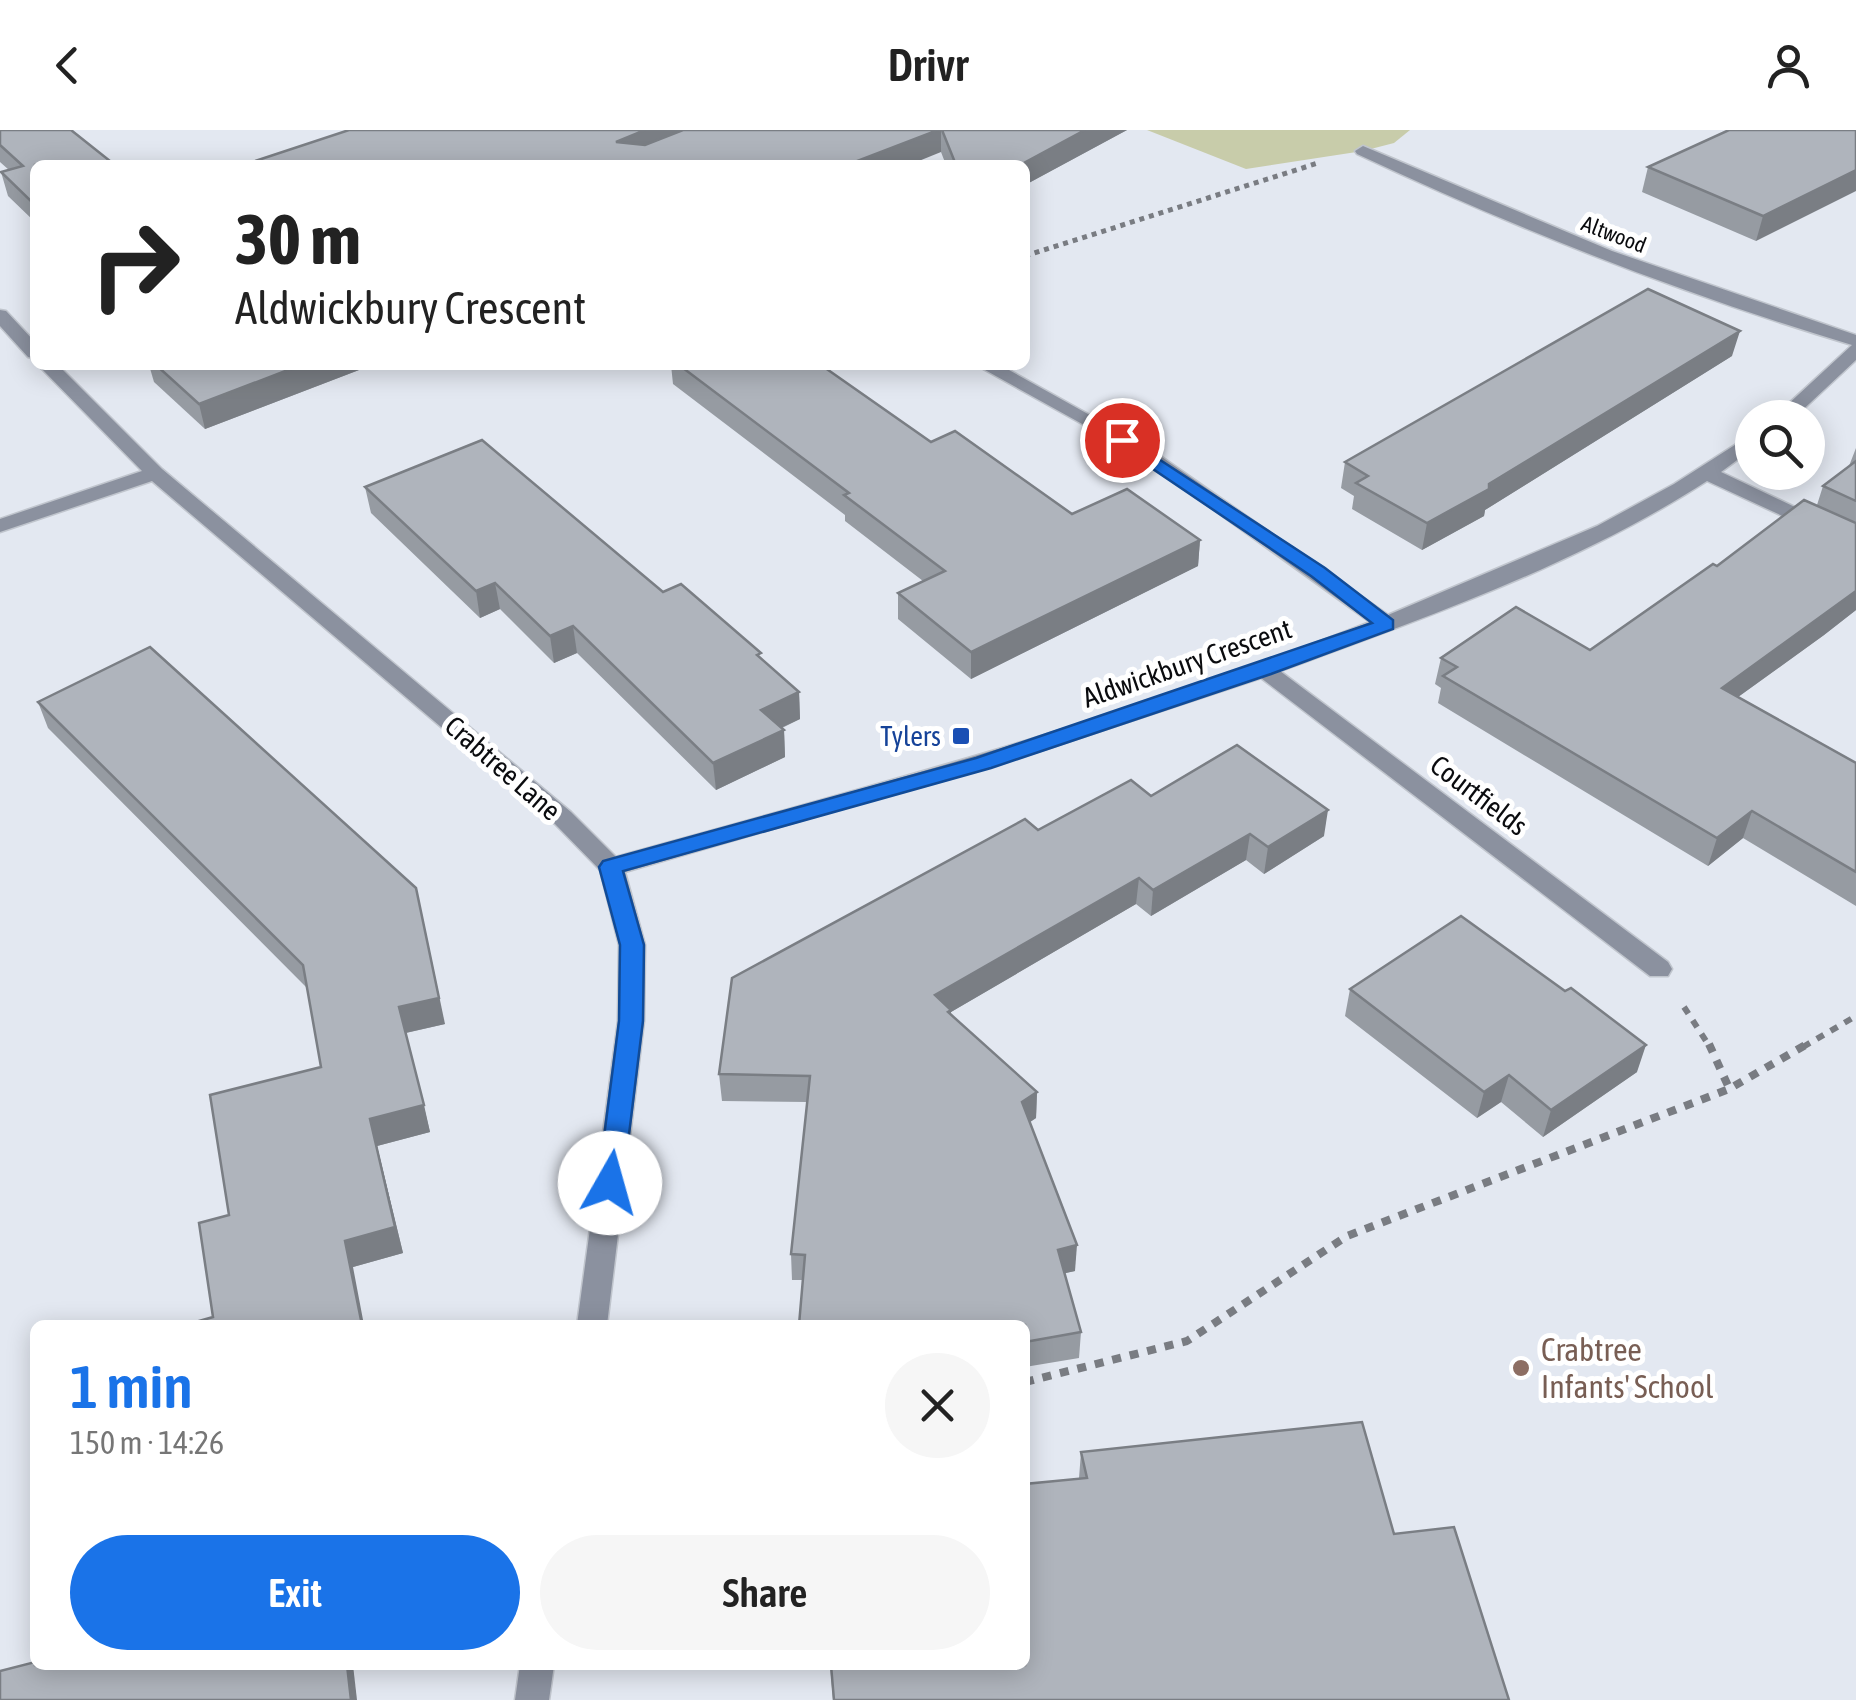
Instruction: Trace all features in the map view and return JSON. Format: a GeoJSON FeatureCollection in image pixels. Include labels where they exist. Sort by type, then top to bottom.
{"type":"FeatureCollection","features":[{"type":"Feature","properties":{"kind":"street","name":"Altwood"},"geometry":{"type":"LineString","coordinates":[[1363,151],[1476,205],[1706,293],[1856,341]]}},
{"type":"Feature","properties":{"kind":"street"},"geometry":{"type":"LineString","coordinates":[[0,315],[30,347]]}},
{"type":"Feature","properties":{"kind":"street"},"geometry":{"type":"LineString","coordinates":[[1802,400],[1856,350]]}},
{"type":"Feature","properties":{"kind":"street","name":"Crabtree Lane"},"geometry":{"type":"LineString","coordinates":[[52,370],[155,473],[562,818],[610,867],[632,945],[631,1021],[593,1320]]}},
{"type":"Feature","properties":{"kind":"street"},"geometry":{"type":"LineString","coordinates":[[995,370],[1090,418],[1318,572],[1386,624]]}},
{"type":"Feature","properties":{"kind":"street","name":"Aldwickbury Crescent"},"geometry":{"type":"LineString","coordinates":[[610,867],[984,763],[1264,670],[1549,557],[1709,474],[1735,453]]}},
{"type":"Feature","properties":{"kind":"street"},"geometry":{"type":"LineString","coordinates":[[0,526],[155,473]]}},
{"type":"Feature","properties":{"kind":"street"},"geometry":{"type":"LineString","coordinates":[[1709,474],[1856,544]]}},
{"type":"Feature","properties":{"kind":"street","name":"Courtfields"},"geometry":{"type":"LineString","coordinates":[[1264,670],[1659,969]]}},
{"type":"Feature","properties":{"kind":"street"},"geometry":{"type":"LineString","coordinates":[[532,1700],[536,1670]]}},
{"type":"Feature","properties":{"kind":"path"},"geometry":{"type":"LineString","coordinates":[[1030,254],[1270,175],[1363,151]]}},
{"type":"Feature","properties":{"kind":"path"},"geometry":{"type":"LineString","coordinates":[[1659,969],[1712,1049],[1729,1088]]}},
{"type":"Feature","properties":{"kind":"path"},"geometry":{"type":"LineString","coordinates":[[1030,1381],[1187,1342],[1347,1236],[1729,1088],[1856,1016]]}},
{"type":"Feature","properties":{"kind":"green space"},"geometry":{"type":"Polygon","coordinates":[[[1147,130],[1410,130],[1394,143],[1363,151],[1246,169],[1147,130]]]}},
{"type":"Feature","properties":{"kind":"building"},"geometry":{"type":"Polygon","coordinates":[[[0,130],[71,130],[109,160],[30,160],[30,200],[1,172],[23,166],[0,145],[0,130]]]}},
{"type":"Feature","properties":{"kind":"building"},"geometry":{"type":"Polygon","coordinates":[[[349,130],[645,130],[616,142],[645,145],[683,130],[938,130],[860,160],[258,160],[349,130]]]}},
{"type":"Feature","properties":{"kind":"building"},"geometry":{"type":"Polygon","coordinates":[[[942,130],[1085,130],[1029,160],[954,160],[942,130]]]}},
{"type":"Feature","properties":{"kind":"building"},"geometry":{"type":"Polygon","coordinates":[[[1729,130],[1856,130],[1856,170],[1763,216],[1648,167],[1729,130]]]}},
{"type":"Feature","properties":{"kind":"building"},"geometry":{"type":"Polygon","coordinates":[[[1648,289],[1740,331],[1489,484],[1489,489],[1427,523],[1356,483],[1368,476],[1345,462],[1648,289]]]}},
{"type":"Feature","properties":{"kind":"building"},"geometry":{"type":"Polygon","coordinates":[[[162,370],[288,370],[199,404],[162,370]]]}},
{"type":"Feature","properties":{"kind":"building"},"geometry":{"type":"Polygon","coordinates":[[[686,370],[828,370],[931,442],[955,431],[1072,514],[1127,489],[1200,540],[971,652],[898,593],[945,571],[844,495],[849,493],[686,370]]]}},
{"type":"Feature","properties":{"kind":"building"},"geometry":{"type":"Polygon","coordinates":[[[482,440],[663,592],[681,584],[761,653],[757,655],[799,692],[761,710],[784,730],[713,763],[573,626],[550,636],[495,583],[476,591],[365,487],[482,440]]]}},
{"type":"Feature","properties":{"kind":"building"},"geometry":{"type":"Polygon","coordinates":[[[1856,461],[1856,501],[1825,484],[1856,461]]]}},
{"type":"Feature","properties":{"kind":"building"},"geometry":{"type":"Polygon","coordinates":[[[1804,500],[1856,523],[1856,591],[1722,688],[1856,763],[1856,872],[1752,811],[1717,838],[1443,676],[1457,667],[1441,658],[1516,607],[1590,650],[1713,564],[1717,566],[1804,500]]]}},
{"type":"Feature","properties":{"kind":"building"},"geometry":{"type":"Polygon","coordinates":[[[150,647],[416,888],[439,998],[399,1007],[424,1105],[370,1119],[395,1227],[345,1241],[361,1320],[202,1320],[213,1317],[199,1223],[229,1215],[210,1095],[321,1067],[303,965],[38,702],[150,647]]]}},
{"type":"Feature","properties":{"kind":"building"},"geometry":{"type":"Polygon","coordinates":[[[1237,745],[1328,810],[1268,847],[1250,834],[1153,890],[1139,878],[935,995],[951,1010],[948,1012],[1037,1092],[1022,1102],[1077,1245],[1058,1250],[1081,1332],[1030,1341],[1030,1320],[799,1320],[805,1255],[791,1254],[810,1076],[719,1074],[732,978],[1025,819],[1038,830],[1131,780],[1151,796],[1237,745]]]}},
{"type":"Feature","properties":{"kind":"building"},"geometry":{"type":"Polygon","coordinates":[[[1461,916],[1565,991],[1571,988],[1646,1045],[1551,1110],[1509,1075],[1484,1092],[1350,989],[1461,916]]]}},
{"type":"Feature","properties":{"kind":"building"},"geometry":{"type":"Polygon","coordinates":[[[1362,1422],[1394,1534],[1454,1527],[1509,1700],[834,1700],[831,1670],[1030,1670],[1030,1484],[1087,1478],[1081,1452],[1362,1422]]]}},
{"type":"Feature","properties":{"kind":"building"},"geometry":{"type":"Polygon","coordinates":[[[30,1663],[30,1670],[348,1670],[351,1700],[0,1700],[0,1671],[30,1663]]]}},
{"type":"Feature","properties":{"kind":"place","name":"Tylers"},"geometry":{"type":"Point","coordinates":[961,736]}},
{"type":"Feature","properties":{"kind":"place","name":"Crabtree Infants' School"},"geometry":{"type":"Point","coordinates":[1521,1368]}},
{"type":"Feature","properties":{"kind":"route"},"geometry":{"type":"LineString","coordinates":[[610,1183],[631,1021],[632,945],[610,867],[984,763],[1264,670],[1386,624],[1318,572],[1122,440]]}}]}
